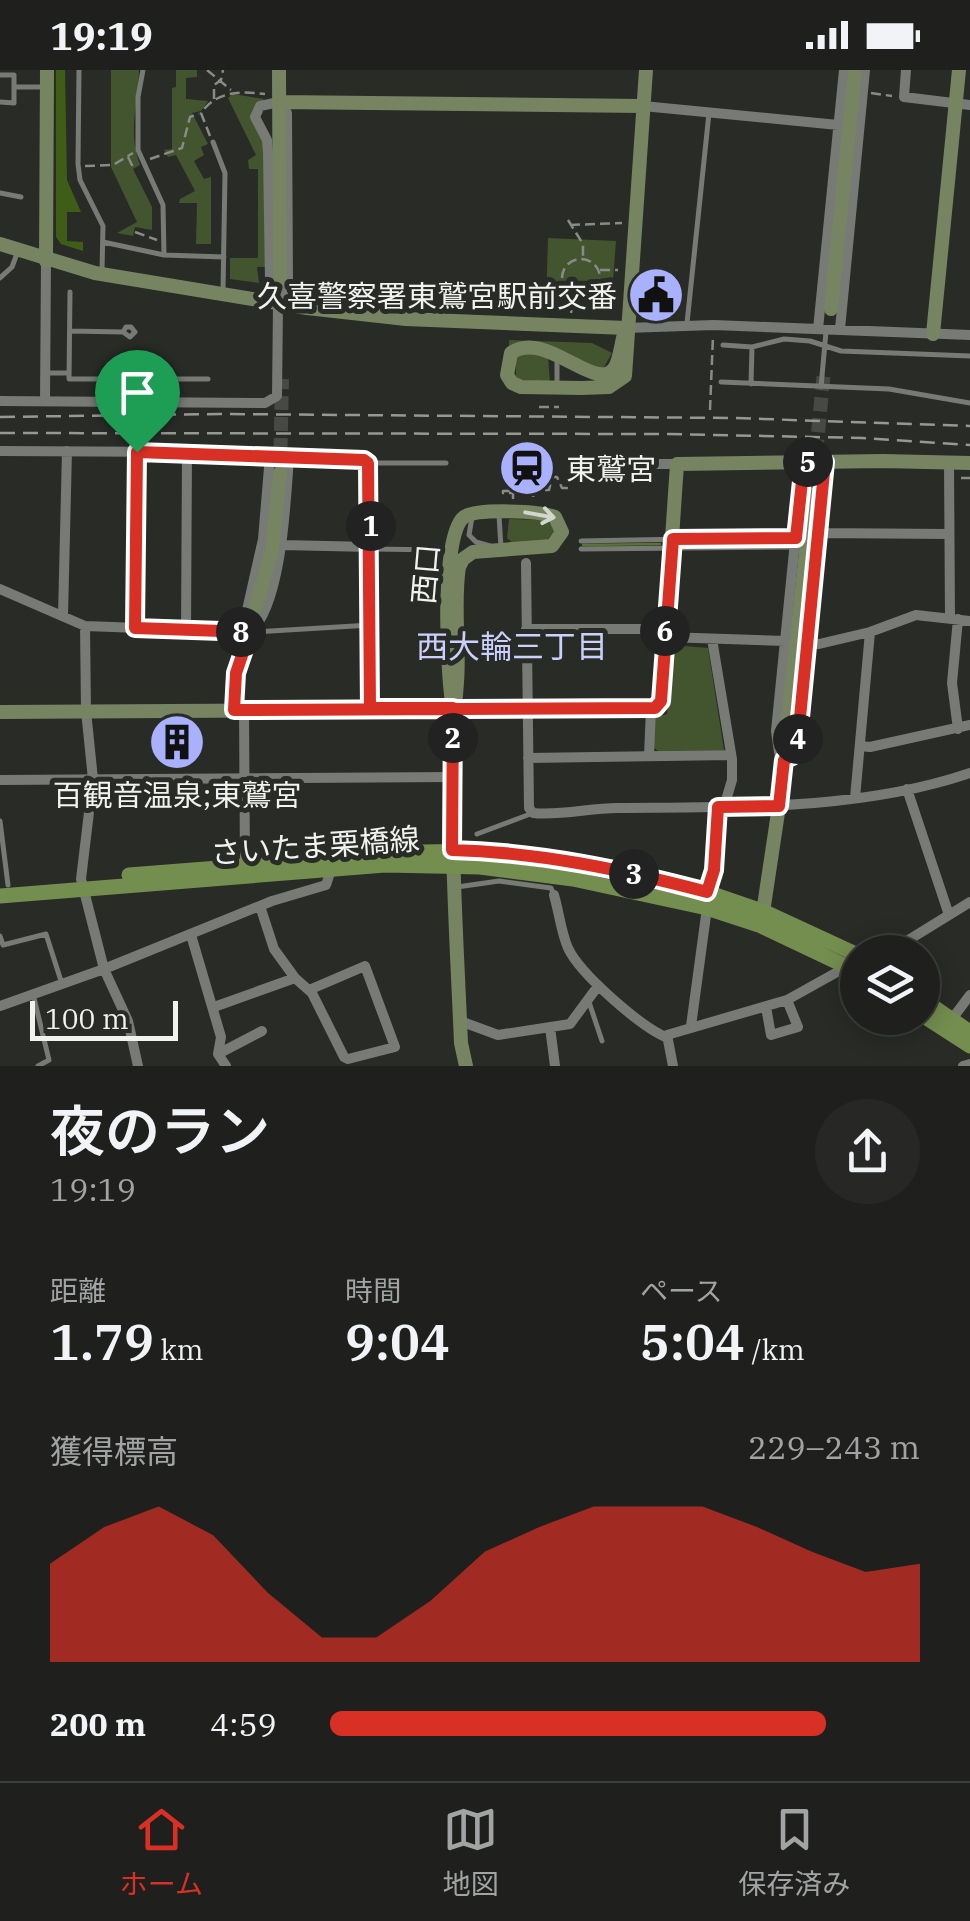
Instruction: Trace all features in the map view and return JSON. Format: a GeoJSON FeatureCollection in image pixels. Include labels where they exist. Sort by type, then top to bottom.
{"type":"FeatureCollection","features":[{"type":"Feature","properties":{"kind":"main road","name":"さいたま栗橋線"},"geometry":{"type":"LineString","coordinates":[[3,889],[331,870],[452,858]]}},
{"type":"Feature","properties":{"kind":"main road","name":"さいたま栗橋線"},"geometry":{"type":"LineString","coordinates":[[82,884],[245,866],[452,858],[562,861],[762,918],[840,957]]}},
{"type":"Feature","properties":{"kind":"main road"},"geometry":{"type":"LineString","coordinates":[[940,1012],[970,1032]]}},
{"type":"Feature","properties":{"kind":"main road"},"geometry":{"type":"LineString","coordinates":[[940,1027],[970,1046]]}},
{"type":"Feature","properties":{"kind":"street"},"geometry":{"type":"LineString","coordinates":[[46,401],[48,70]]}},
{"type":"Feature","properties":{"kind":"street"},"geometry":{"type":"LineString","coordinates":[[280,70],[275,98],[280,280]]}},
{"type":"Feature","properties":{"kind":"street"},"geometry":{"type":"LineString","coordinates":[[626,328],[611,372],[597,375],[544,348],[520,347],[509,356],[509,380],[516,385],[609,387],[622,380],[628,361],[626,328],[646,70]]}},
{"type":"Feature","properties":{"kind":"street"},"geometry":{"type":"LineString","coordinates":[[822,329],[844,70]]}},
{"type":"Feature","properties":{"kind":"street"},"geometry":{"type":"LineString","coordinates":[[830,309],[855,70]]}},
{"type":"Feature","properties":{"kind":"street"},"geometry":{"type":"LineString","coordinates":[[840,330],[865,70]]}},
{"type":"Feature","properties":{"kind":"street"},"geometry":{"type":"LineString","coordinates":[[906,70],[904,96],[963,104]]}},
{"type":"Feature","properties":{"kind":"street"},"geometry":{"type":"LineString","coordinates":[[933,334],[963,104],[960,70]]}},
{"type":"Feature","properties":{"kind":"street"},"geometry":{"type":"LineString","coordinates":[[275,98],[286,113],[288,282],[278,304]]}},
{"type":"Feature","properties":{"kind":"street"},"geometry":{"type":"LineString","coordinates":[[0,401],[274,399],[279,392],[278,304],[270,282],[267,140],[256,117],[260,106],[275,98],[643,106],[838,125]]}},
{"type":"Feature","properties":{"kind":"street"},"geometry":{"type":"LineString","coordinates":[[0,244],[46,261],[102,274],[278,304],[390,318],[626,328],[714,324],[970,335]]}},
{"type":"Feature","properties":{"kind":"street"},"geometry":{"type":"LineString","coordinates":[[0,451],[187,452],[368,463],[370,708]]}},
{"type":"Feature","properties":{"kind":"street"},"geometry":{"type":"LineString","coordinates":[[63,616],[67,451]]}},
{"type":"Feature","properties":{"kind":"street"},"geometry":{"type":"LineString","coordinates":[[135,628],[137,452]]}},
{"type":"Feature","properties":{"kind":"street"},"geometry":{"type":"LineString","coordinates":[[186,631],[187,452]]}},
{"type":"Feature","properties":{"kind":"street"},"geometry":{"type":"LineString","coordinates":[[250,632],[245,618],[263,540],[270,456]]}},
{"type":"Feature","properties":{"kind":"street"},"geometry":{"type":"LineString","coordinates":[[250,632],[262,618],[282,545],[289,457]]}},
{"type":"Feature","properties":{"kind":"street"},"geometry":{"type":"LineString","coordinates":[[784,760],[776,731],[804,462]]}},
{"type":"Feature","properties":{"kind":"street"},"geometry":{"type":"LineString","coordinates":[[784,760],[792,756],[798,738],[825,462]]}},
{"type":"Feature","properties":{"kind":"street"},"geometry":{"type":"LineString","coordinates":[[860,746],[964,727],[952,684],[959,620],[949,534],[949,463]]}},
{"type":"Feature","properties":{"kind":"street"},"geometry":{"type":"LineString","coordinates":[[581,464],[970,464]]}},
{"type":"Feature","properties":{"kind":"street"},"geometry":{"type":"LineString","coordinates":[[0,712],[658,706],[677,464]]}},
{"type":"Feature","properties":{"kind":"street"},"geometry":{"type":"LineString","coordinates":[[245,866],[244,779],[236,673],[272,551],[280,473]]}},
{"type":"Feature","properties":{"kind":"street"},"geometry":{"type":"LineString","coordinates":[[762,918],[779,806],[812,495]]}},
{"type":"Feature","properties":{"kind":"street","name":"西口"},"geometry":{"type":"LineString","coordinates":[[499,512],[549,514],[560,520],[562,526],[560,538],[552,546],[474,552],[458,567],[457,682],[453,708],[448,681],[449,564],[460,521],[474,514],[499,512]]}},
{"type":"Feature","properties":{"kind":"street"},"geometry":{"type":"LineString","coordinates":[[818,533],[949,534]]}},
{"type":"Feature","properties":{"kind":"street"},"geometry":{"type":"LineString","coordinates":[[282,545],[371,548]]}},
{"type":"Feature","properties":{"kind":"street"},"geometry":{"type":"LineString","coordinates":[[526,562],[528,758],[533,813],[599,808],[779,806],[855,798],[968,778]]}},
{"type":"Feature","properties":{"kind":"street"},"geometry":{"type":"LineString","coordinates":[[0,591],[85,626],[250,632]]}},
{"type":"Feature","properties":{"kind":"street"},"geometry":{"type":"LineString","coordinates":[[806,644],[870,632],[911,615],[959,620]]}},
{"type":"Feature","properties":{"kind":"street"},"geometry":{"type":"LineString","coordinates":[[85,626],[86,711],[93,780],[82,884],[104,969],[128,1022],[138,1066]]}},
{"type":"Feature","properties":{"kind":"street"},"geometry":{"type":"LineString","coordinates":[[526,629],[786,641]]}},
{"type":"Feature","properties":{"kind":"street"},"geometry":{"type":"LineString","coordinates":[[855,798],[870,632]]}},
{"type":"Feature","properties":{"kind":"street"},"geometry":{"type":"LineString","coordinates":[[712,639],[732,754],[732,780],[721,807]]}},
{"type":"Feature","properties":{"kind":"street"},"geometry":{"type":"LineString","coordinates":[[453,708],[452,858],[466,1066]]}},
{"type":"Feature","properties":{"kind":"street"},"geometry":{"type":"LineString","coordinates":[[649,756],[651,708]]}},
{"type":"Feature","properties":{"kind":"street"},"geometry":{"type":"LineString","coordinates":[[528,758],[732,754]]}},
{"type":"Feature","properties":{"kind":"street"},"geometry":{"type":"LineString","coordinates":[[0,780],[453,777]]}},
{"type":"Feature","properties":{"kind":"street"},"geometry":{"type":"LineString","coordinates":[[907,789],[949,915]]}},
{"type":"Feature","properties":{"kind":"street"},"geometry":{"type":"LineString","coordinates":[[0,1006],[260,906],[326,885],[331,870]]}},
{"type":"Feature","properties":{"kind":"street"},"geometry":{"type":"LineString","coordinates":[[554,894],[569,950],[598,986],[668,1038],[674,1066]]}},
{"type":"Feature","properties":{"kind":"street"},"geometry":{"type":"LineString","coordinates":[[691,1026],[707,900]]}},
{"type":"Feature","properties":{"kind":"street"},"geometry":{"type":"LineString","coordinates":[[917,935],[970,902]]}},
{"type":"Feature","properties":{"kind":"street"},"geometry":{"type":"LineString","coordinates":[[260,906],[274,949],[309,990],[344,1057],[395,1046],[365,966],[309,990]]}},
{"type":"Feature","properties":{"kind":"street"},"geometry":{"type":"LineString","coordinates":[[191,935],[214,1007],[221,1038],[218,1054],[226,1066]]}},
{"type":"Feature","properties":{"kind":"street"},"geometry":{"type":"LineString","coordinates":[[668,1038],[691,1026],[787,1000],[840,972]]}},
{"type":"Feature","properties":{"kind":"street"},"geometry":{"type":"LineString","coordinates":[[214,1007],[295,978]]}},
{"type":"Feature","properties":{"kind":"street"},"geometry":{"type":"LineString","coordinates":[[460,1021],[498,1035],[570,1024],[598,986]]}},
{"type":"Feature","properties":{"kind":"street"},"geometry":{"type":"LineString","coordinates":[[952,1020],[970,995]]}},
{"type":"Feature","properties":{"kind":"street"},"geometry":{"type":"LineString","coordinates":[[766,1006],[772,1035],[798,1027],[787,1000]]}},
{"type":"Feature","properties":{"kind":"street"},"geometry":{"type":"LineString","coordinates":[[550,1027],[555,1066]]}},
{"type":"Feature","properties":{"kind":"street"},"geometry":{"type":"LineString","coordinates":[[218,1054],[262,1031]]}},
{"type":"Feature","properties":{"kind":"lane"},"geometry":{"type":"LineString","coordinates":[[79,70],[79,170],[103,226],[102,274]]}},
{"type":"Feature","properties":{"kind":"lane"},"geometry":{"type":"LineString","coordinates":[[143,70],[138,97],[138,150],[163,205],[164,255]]}},
{"type":"Feature","properties":{"kind":"lane"},"geometry":{"type":"LineString","coordinates":[[0,75],[14,75],[14,103],[0,102]]}},
{"type":"Feature","properties":{"kind":"lane"},"geometry":{"type":"LineString","coordinates":[[14,87],[47,87]]}},
{"type":"Feature","properties":{"kind":"lane"},"geometry":{"type":"LineString","coordinates":[[687,327],[709,112]]}},
{"type":"Feature","properties":{"kind":"lane"},"geometry":{"type":"LineString","coordinates":[[212,142],[225,173],[223,295]]}},
{"type":"Feature","properties":{"kind":"lane"},"geometry":{"type":"LineString","coordinates":[[0,192],[21,197]]}},
{"type":"Feature","properties":{"kind":"lane"},"geometry":{"type":"LineString","coordinates":[[103,242],[164,255],[224,257]]}},
{"type":"Feature","properties":{"kind":"lane"},"geometry":{"type":"LineString","coordinates":[[0,278],[12,267],[18,252]]}},
{"type":"Feature","properties":{"kind":"lane"},"geometry":{"type":"LineString","coordinates":[[70,292],[69,379],[208,379]]}},
{"type":"Feature","properties":{"kind":"lane"},"geometry":{"type":"LineString","coordinates":[[821,387],[825,347],[822,329]]}},
{"type":"Feature","properties":{"kind":"lane"},"geometry":{"type":"LineString","coordinates":[[70,331],[123,332]]}},
{"type":"Feature","properties":{"kind":"lane"},"geometry":{"type":"LineString","coordinates":[[723,346],[810,341],[842,351],[970,356]]}},
{"type":"Feature","properties":{"kind":"lane"},"geometry":{"type":"LineString","coordinates":[[751,385],[752,347]]}},
{"type":"Feature","properties":{"kind":"lane"},"geometry":{"type":"LineString","coordinates":[[556,354],[565,387]]}},
{"type":"Feature","properties":{"kind":"lane"},"geometry":{"type":"LineString","coordinates":[[565,387],[578,373],[577,365]]}},
{"type":"Feature","properties":{"kind":"lane"},"geometry":{"type":"LineString","coordinates":[[46,373],[69,372]]}},
{"type":"Feature","properties":{"kind":"lane"},"geometry":{"type":"LineString","coordinates":[[165,379],[165,402]]}},
{"type":"Feature","properties":{"kind":"lane"},"geometry":{"type":"LineString","coordinates":[[722,382],[889,389],[970,403]]}},
{"type":"Feature","properties":{"kind":"lane"},"geometry":{"type":"LineString","coordinates":[[368,463],[446,463]]}},
{"type":"Feature","properties":{"kind":"lane"},"geometry":{"type":"LineString","coordinates":[[474,514],[468,528],[472,539],[501,548],[499,512]]}},
{"type":"Feature","properties":{"kind":"lane"},"geometry":{"type":"LineString","coordinates":[[581,541],[796,542]]}},
{"type":"Feature","properties":{"kind":"lane"},"geometry":{"type":"LineString","coordinates":[[580,549],[672,543]]}},
{"type":"Feature","properties":{"kind":"lane"},"geometry":{"type":"LineString","coordinates":[[371,548],[440,550]]}},
{"type":"Feature","properties":{"kind":"lane"},"geometry":{"type":"LineString","coordinates":[[250,632],[371,624]]}},
{"type":"Feature","properties":{"kind":"lane"},"geometry":{"type":"LineString","coordinates":[[707,900],[721,807]]}},
{"type":"Feature","properties":{"kind":"lane"},"geometry":{"type":"LineString","coordinates":[[477,834],[533,813]]}},
{"type":"Feature","properties":{"kind":"lane"},"geometry":{"type":"LineString","coordinates":[[0,820],[3,889]]}},
{"type":"Feature","properties":{"kind":"lane"},"geometry":{"type":"LineString","coordinates":[[454,887],[499,881],[552,888],[554,894]]}},
{"type":"Feature","properties":{"kind":"lane"},"geometry":{"type":"LineString","coordinates":[[0,936],[3,945],[46,934],[62,984]]}},
{"type":"Feature","properties":{"kind":"lane"},"geometry":{"type":"LineString","coordinates":[[33,994],[49,1060],[38,1066]]}},
{"type":"Feature","properties":{"kind":"lane"},"geometry":{"type":"LineString","coordinates":[[588,1000],[602,1041]]}},
{"type":"Feature","properties":{"kind":"path"},"geometry":{"type":"LineString","coordinates":[[207,70],[231,92]]}},
{"type":"Feature","properties":{"kind":"path"},"geometry":{"type":"LineString","coordinates":[[214,101],[214,85],[221,80],[223,70]]}},
{"type":"Feature","properties":{"kind":"path"},"geometry":{"type":"LineString","coordinates":[[144,162],[182,148],[190,117],[231,92],[275,98]]}},
{"type":"Feature","properties":{"kind":"path"},"geometry":{"type":"LineString","coordinates":[[870,94],[904,96]]}},
{"type":"Feature","properties":{"kind":"path"},"geometry":{"type":"LineString","coordinates":[[201,113],[212,142]]}},
{"type":"Feature","properties":{"kind":"path"},"geometry":{"type":"LineString","coordinates":[[79,170],[114,165],[138,150]]}},
{"type":"Feature","properties":{"kind":"path"},"geometry":{"type":"LineString","coordinates":[[128,156],[133,166]]}},
{"type":"Feature","properties":{"kind":"path"},"geometry":{"type":"LineString","coordinates":[[79,170],[98,167]]}},
{"type":"Feature","properties":{"kind":"path"},"geometry":{"type":"LineString","coordinates":[[583,258],[584,244],[569,222],[624,222]]}},
{"type":"Feature","properties":{"kind":"path"},"geometry":{"type":"LineString","coordinates":[[135,232],[164,241]]}},
{"type":"Feature","properties":{"kind":"path"},"geometry":{"type":"LineString","coordinates":[[583,258],[598,270],[618,270]]}},
{"type":"Feature","properties":{"kind":"path"},"geometry":{"type":"LineString","coordinates":[[583,258],[571,261],[563,270],[562,283],[574,296],[582,298],[594,292],[600,281],[598,270]]}},
{"type":"Feature","properties":{"kind":"path"},"geometry":{"type":"LineString","coordinates":[[594,292],[612,312]]}},
{"type":"Feature","properties":{"kind":"path"},"geometry":{"type":"LineString","coordinates":[[570,313],[574,296]]}},
{"type":"Feature","properties":{"kind":"path"},"geometry":{"type":"LineString","coordinates":[[710,410],[714,324]]}},
{"type":"Feature","properties":{"kind":"path"},"geometry":{"type":"LineString","coordinates":[[538,407],[559,407]]}},
{"type":"Feature","properties":{"kind":"path"},"geometry":{"type":"LineString","coordinates":[[513,501],[513,494],[503,491],[549,490],[551,477],[557,477],[562,488],[568,488]]}},
{"type":"Feature","properties":{"kind":"green space"},"geometry":{"type":"Polygon","coordinates":[[[56,70],[65,70],[67,180],[81,212],[67,212],[67,241],[83,242],[83,251],[61,244],[56,237],[56,70]]]}},
{"type":"Feature","properties":{"kind":"green space"},"geometry":{"type":"Polygon","coordinates":[[[111,70],[139,70],[134,128],[140,165],[133,169],[152,207],[152,230],[135,227],[133,236],[117,233],[137,222],[111,167],[111,70]]]}},
{"type":"Feature","properties":{"kind":"green space"},"geometry":{"type":"Polygon","coordinates":[[[176,70],[197,70],[197,77],[186,78],[186,99],[208,101],[201,111],[192,113],[208,144],[201,147],[204,155],[194,161],[204,179],[211,177],[211,244],[196,244],[197,203],[179,203],[195,191],[176,155],[168,157],[164,150],[172,149],[172,88],[176,87],[176,70]]]}},
{"type":"Feature","properties":{"kind":"green space"},"geometry":{"type":"Polygon","coordinates":[[[233,94],[264,99],[254,108],[265,144],[266,267],[257,267],[259,283],[230,279],[230,258],[258,258],[258,169],[249,169],[248,160],[256,155],[228,98],[233,94]]]}},
{"type":"Feature","properties":{"kind":"green space"},"geometry":{"type":"Polygon","coordinates":[[[548,238],[616,241],[611,306],[605,312],[546,309],[548,238]]]}},
{"type":"Feature","properties":{"kind":"green space"},"geometry":{"type":"Polygon","coordinates":[[[509,340],[592,343],[612,353],[604,367],[596,369],[543,343],[509,347],[509,340]]]}},
{"type":"Feature","properties":{"kind":"green space"},"geometry":{"type":"Polygon","coordinates":[[[525,352],[548,357],[550,382],[516,377],[516,358],[525,352]]]}},
{"type":"Feature","properties":{"kind":"green space"},"geometry":{"type":"Polygon","coordinates":[[[509,519],[544,520],[553,525],[554,531],[547,540],[513,543],[507,538],[509,519]]]}},
{"type":"Feature","properties":{"kind":"green space"},"geometry":{"type":"Polygon","coordinates":[[[673,645],[708,648],[724,750],[658,751],[653,747],[654,718],[667,714],[673,645]]]}},
{"type":"Feature","properties":{"kind":"waterway"},"geometry":{"type":"LineString","coordinates":[[682,544],[786,542]]}},
{"type":"Feature","properties":{"kind":"waterway"},"geometry":{"type":"LineString","coordinates":[[583,545],[660,544]]}},
{"type":"Feature","properties":{"kind":"tunnel"},"geometry":{"type":"LineString","coordinates":[[812,495],[824,371]]}},
{"type":"Feature","properties":{"kind":"tunnel"},"geometry":{"type":"LineString","coordinates":[[280,473],[282,379]]}},
{"type":"Feature","properties":{"kind":"railway"},"geometry":{"type":"LineString","coordinates":[[0,417],[220,414],[734,418],[970,426]]}},
{"type":"Feature","properties":{"kind":"railway"},"geometry":{"type":"LineString","coordinates":[[0,433],[669,434],[862,438],[970,445]]}},
{"type":"Feature","properties":{"kind":"place","name":"久喜警察署東鷲宮駅前交番"},"geometry":{"type":"Point","coordinates":[656,295]}},
{"type":"Feature","properties":{"kind":"place","name":"東鷲宮"},"geometry":{"type":"Point","coordinates":[527,468]}},
{"type":"Feature","properties":{"kind":"place","name":"百観音温泉;東鷲宮"},"geometry":{"type":"Point","coordinates":[177,742]}},
{"type":"Feature","properties":{"kind":"district","name":"西大輪三丁目"},"geometry":{"type":"Point","coordinates":[512,646]}},
{"type":"Feature","properties":{"kind":"route"},"geometry":{"type":"LineString","coordinates":[[137,452],[135,628],[250,632],[236,673],[234,710],[370,708],[527,707],[655,708],[661,701],[673,539],[796,538],[804,462],[825,462],[798,738],[792,756],[784,760],[779,806],[718,807],[714,870],[707,892],[620,871],[531,856],[452,850],[453,708],[370,708],[368,463],[137,452]]}}]}
